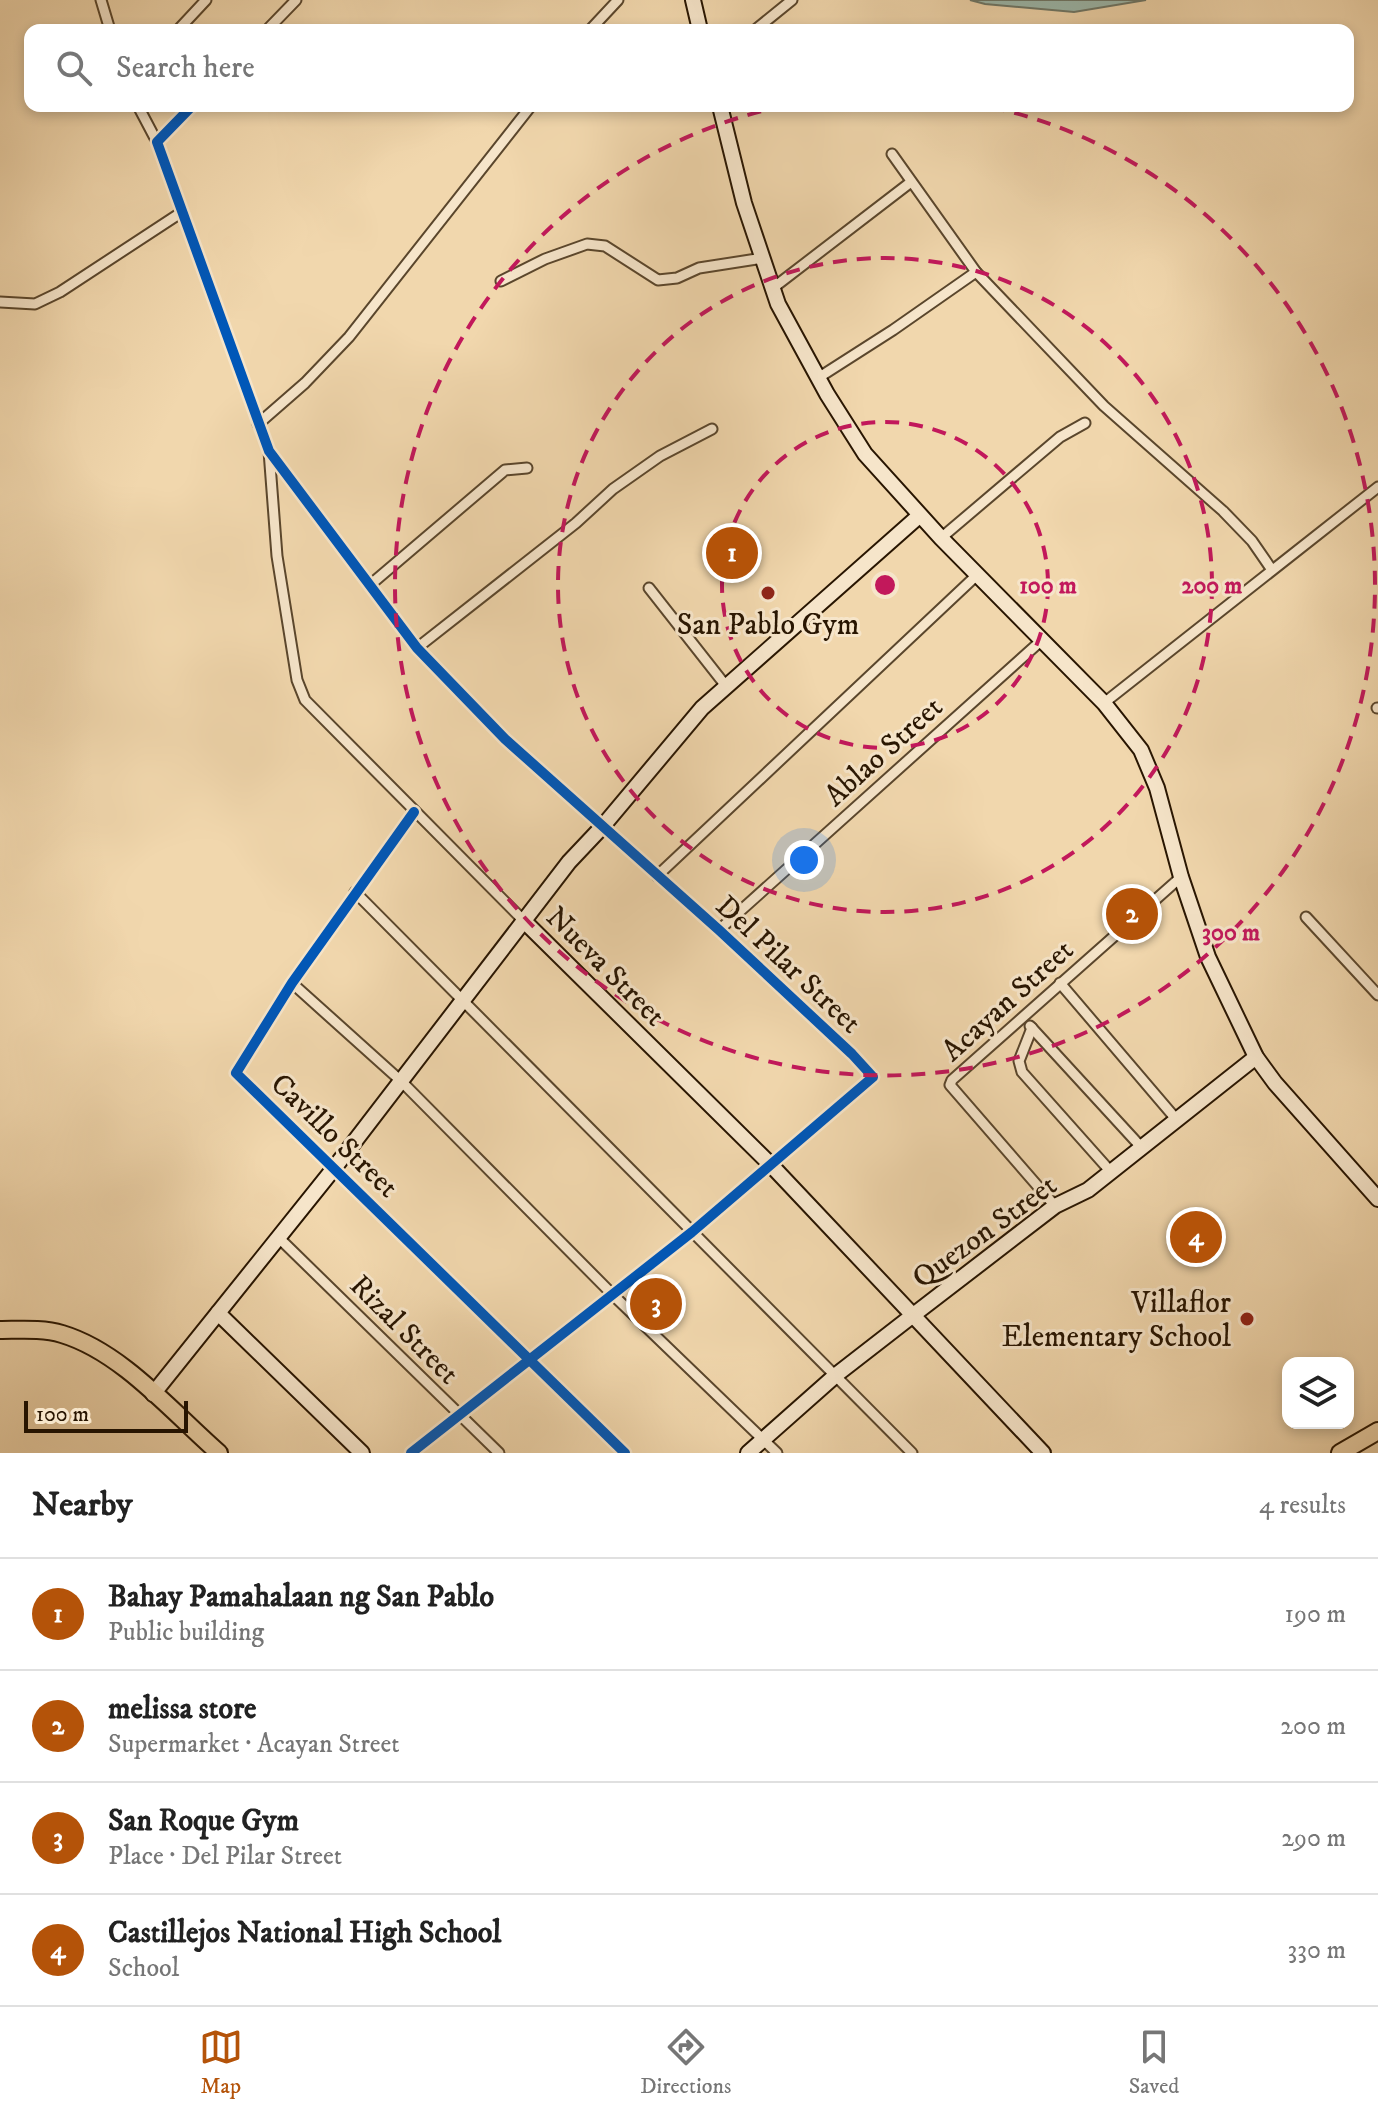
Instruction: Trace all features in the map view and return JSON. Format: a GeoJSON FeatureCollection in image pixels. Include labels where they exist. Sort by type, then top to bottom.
{"type":"FeatureCollection","features":[{"type":"Feature","properties":{"kind":"main road"},"geometry":{"type":"LineString","coordinates":[[693,0],[699,24]]}},
{"type":"Feature","properties":{"kind":"main road"},"geometry":{"type":"LineString","coordinates":[[721,112],[744,203],[778,304],[818,378],[865,454],[919,516],[1104,703],[1141,750],[1157,788],[1181,877],[1208,957],[1256,1057],[1275,1083],[1378,1199]]}},
{"type":"Feature","properties":{"kind":"main road"},"geometry":{"type":"LineString","coordinates":[[153,1394],[335,1167],[569,862],[702,708],[919,516]]}},
{"type":"Feature","properties":{"kind":"main road","name":"Nueva Street"},"geometry":{"type":"LineString","coordinates":[[523,920],[771,1165],[1043,1453]]}},
{"type":"Feature","properties":{"kind":"main road","name":"Quezon Street"},"geometry":{"type":"LineString","coordinates":[[748,1453],[836,1375],[1055,1206],[1088,1190],[1256,1057]]}},
{"type":"Feature","properties":{"kind":"main road"},"geometry":{"type":"LineString","coordinates":[[218,1313],[362,1453]]}},
{"type":"Feature","properties":{"kind":"main road"},"geometry":{"type":"LineString","coordinates":[[0,1341],[9,1330],[59,1333],[91,1345],[116,1361],[219,1453]]}},
{"type":"Feature","properties":{"kind":"main road"},"geometry":{"type":"LineString","coordinates":[[1340,1453],[1378,1431]]}},
{"type":"Feature","properties":{"kind":"street"},"geometry":{"type":"LineString","coordinates":[[101,0],[108,24]]}},
{"type":"Feature","properties":{"kind":"street"},"geometry":{"type":"LineString","coordinates":[[184,24],[206,0]]}},
{"type":"Feature","properties":{"kind":"street"},"geometry":{"type":"LineString","coordinates":[[273,24],[296,0]]}},
{"type":"Feature","properties":{"kind":"street"},"geometry":{"type":"LineString","coordinates":[[596,24],[618,0]]}},
{"type":"Feature","properties":{"kind":"street"},"geometry":{"type":"LineString","coordinates":[[762,24],[792,0]]}},
{"type":"Feature","properties":{"kind":"street"},"geometry":{"type":"LineString","coordinates":[[141,112],[157,142],[269,451]]}},
{"type":"Feature","properties":{"kind":"street"},"geometry":{"type":"LineString","coordinates":[[157,142],[186,112]]}},
{"type":"Feature","properties":{"kind":"street"},"geometry":{"type":"LineString","coordinates":[[258,424],[305,383],[349,337],[526,112]]}},
{"type":"Feature","properties":{"kind":"street"},"geometry":{"type":"LineString","coordinates":[[892,154],[976,272],[1104,406],[1223,511],[1252,541],[1272,570]]}},
{"type":"Feature","properties":{"kind":"street"},"geometry":{"type":"LineString","coordinates":[[773,288],[911,182]]}},
{"type":"Feature","properties":{"kind":"street"},"geometry":{"type":"LineString","coordinates":[[0,302],[35,304],[60,292],[182,212]]}},
{"type":"Feature","properties":{"kind":"street"},"geometry":{"type":"LineString","coordinates":[[501,281],[545,259],[587,244],[605,246],[658,280],[677,278],[699,268],[763,258]]}},
{"type":"Feature","properties":{"kind":"street"},"geometry":{"type":"LineString","coordinates":[[818,378],[976,272]]}},
{"type":"Feature","properties":{"kind":"street"},"geometry":{"type":"LineString","coordinates":[[941,538],[1060,437],[1085,423]]}},
{"type":"Feature","properties":{"kind":"street"},"geometry":{"type":"LineString","coordinates":[[417,648],[555,540],[613,489],[660,456],[712,429]]}},
{"type":"Feature","properties":{"kind":"street","name":"Del Pilar Street"},"geometry":{"type":"LineString","coordinates":[[269,451],[417,648],[505,739],[719,930],[873,1077],[692,1232],[411,1453]]}},
{"type":"Feature","properties":{"kind":"street","name":"Nueva Street"},"geometry":{"type":"LineString","coordinates":[[269,451],[277,556],[297,680],[305,700],[523,920]]}},
{"type":"Feature","properties":{"kind":"street"},"geometry":{"type":"LineString","coordinates":[[370,585],[505,470],[527,468]]}},
{"type":"Feature","properties":{"kind":"street"},"geometry":{"type":"LineString","coordinates":[[1104,703],[1378,487]]}},
{"type":"Feature","properties":{"kind":"street"},"geometry":{"type":"LineString","coordinates":[[657,876],[978,574]]}},
{"type":"Feature","properties":{"kind":"street"},"geometry":{"type":"LineString","coordinates":[[649,588],[726,686]]}},
{"type":"Feature","properties":{"kind":"street","name":"Ablao Street"},"geometry":{"type":"LineString","coordinates":[[719,930],[1043,639]]}},
{"type":"Feature","properties":{"kind":"street","name":"Cavillo Street"},"geometry":{"type":"LineString","coordinates":[[414,812],[292,983],[236,1073],[625,1453]]}},
{"type":"Feature","properties":{"kind":"street","name":"Acayan Street"},"geometry":{"type":"LineString","coordinates":[[1055,1206],[950,1085],[1181,877]]}},
{"type":"Feature","properties":{"kind":"street"},"geometry":{"type":"LineString","coordinates":[[355,892],[912,1453]]}},
{"type":"Feature","properties":{"kind":"street"},"geometry":{"type":"LineString","coordinates":[[1306,917],[1378,995]]}},
{"type":"Feature","properties":{"kind":"street"},"geometry":{"type":"LineString","coordinates":[[1369,983],[1378,975]]}},
{"type":"Feature","properties":{"kind":"street"},"geometry":{"type":"LineString","coordinates":[[292,983],[401,1081],[613,1295],[777,1453]]}},
{"type":"Feature","properties":{"kind":"street"},"geometry":{"type":"LineString","coordinates":[[1060,983],[1176,1119]]}},
{"type":"Feature","properties":{"kind":"street"},"geometry":{"type":"LineString","coordinates":[[1022,1017],[1142,1148]]}},
{"type":"Feature","properties":{"kind":"street"},"geometry":{"type":"LineString","coordinates":[[1032,1028],[1019,1061],[1022,1072],[1111,1172]]}},
{"type":"Feature","properties":{"kind":"street","name":"Rizal Street"},"geometry":{"type":"LineString","coordinates":[[279,1238],[499,1453]]}},
{"type":"Feature","properties":{"kind":"shaded area"},"geometry":{"type":"Polygon","coordinates":[[[970,0],[1146,0],[1074,12],[970,0]]]}},
{"type":"Feature","properties":{"kind":"cycle path"},"geometry":{"type":"LineString","coordinates":[[186,112],[157,142],[269,451],[417,648],[505,739],[719,930],[873,1077],[692,1232],[411,1453]]}},
{"type":"Feature","properties":{"kind":"cycle path"},"geometry":{"type":"LineString","coordinates":[[414,812],[292,983],[236,1073],[625,1453]]}},
{"type":"Feature","properties":{"kind":"place","name":"Bahay Pamahalaan ng San Pablo"},"geometry":{"type":"Point","coordinates":[732,553]}},
{"type":"Feature","properties":{"kind":"place","name":"San Pablo Gym"},"geometry":{"type":"Point","coordinates":[768,593]}},
{"type":"Feature","properties":{"kind":"place","name":"melissa store"},"geometry":{"type":"Point","coordinates":[1132,914]}},
{"type":"Feature","properties":{"kind":"place","name":"Castillejos National High School"},"geometry":{"type":"Point","coordinates":[1196,1237]}},
{"type":"Feature","properties":{"kind":"place","name":"San Roque Gym"},"geometry":{"type":"Point","coordinates":[656,1304]}},
{"type":"Feature","properties":{"kind":"place","name":"Villaflor Elementary School"},"geometry":{"type":"Point","coordinates":[1247,1319]}}]}
